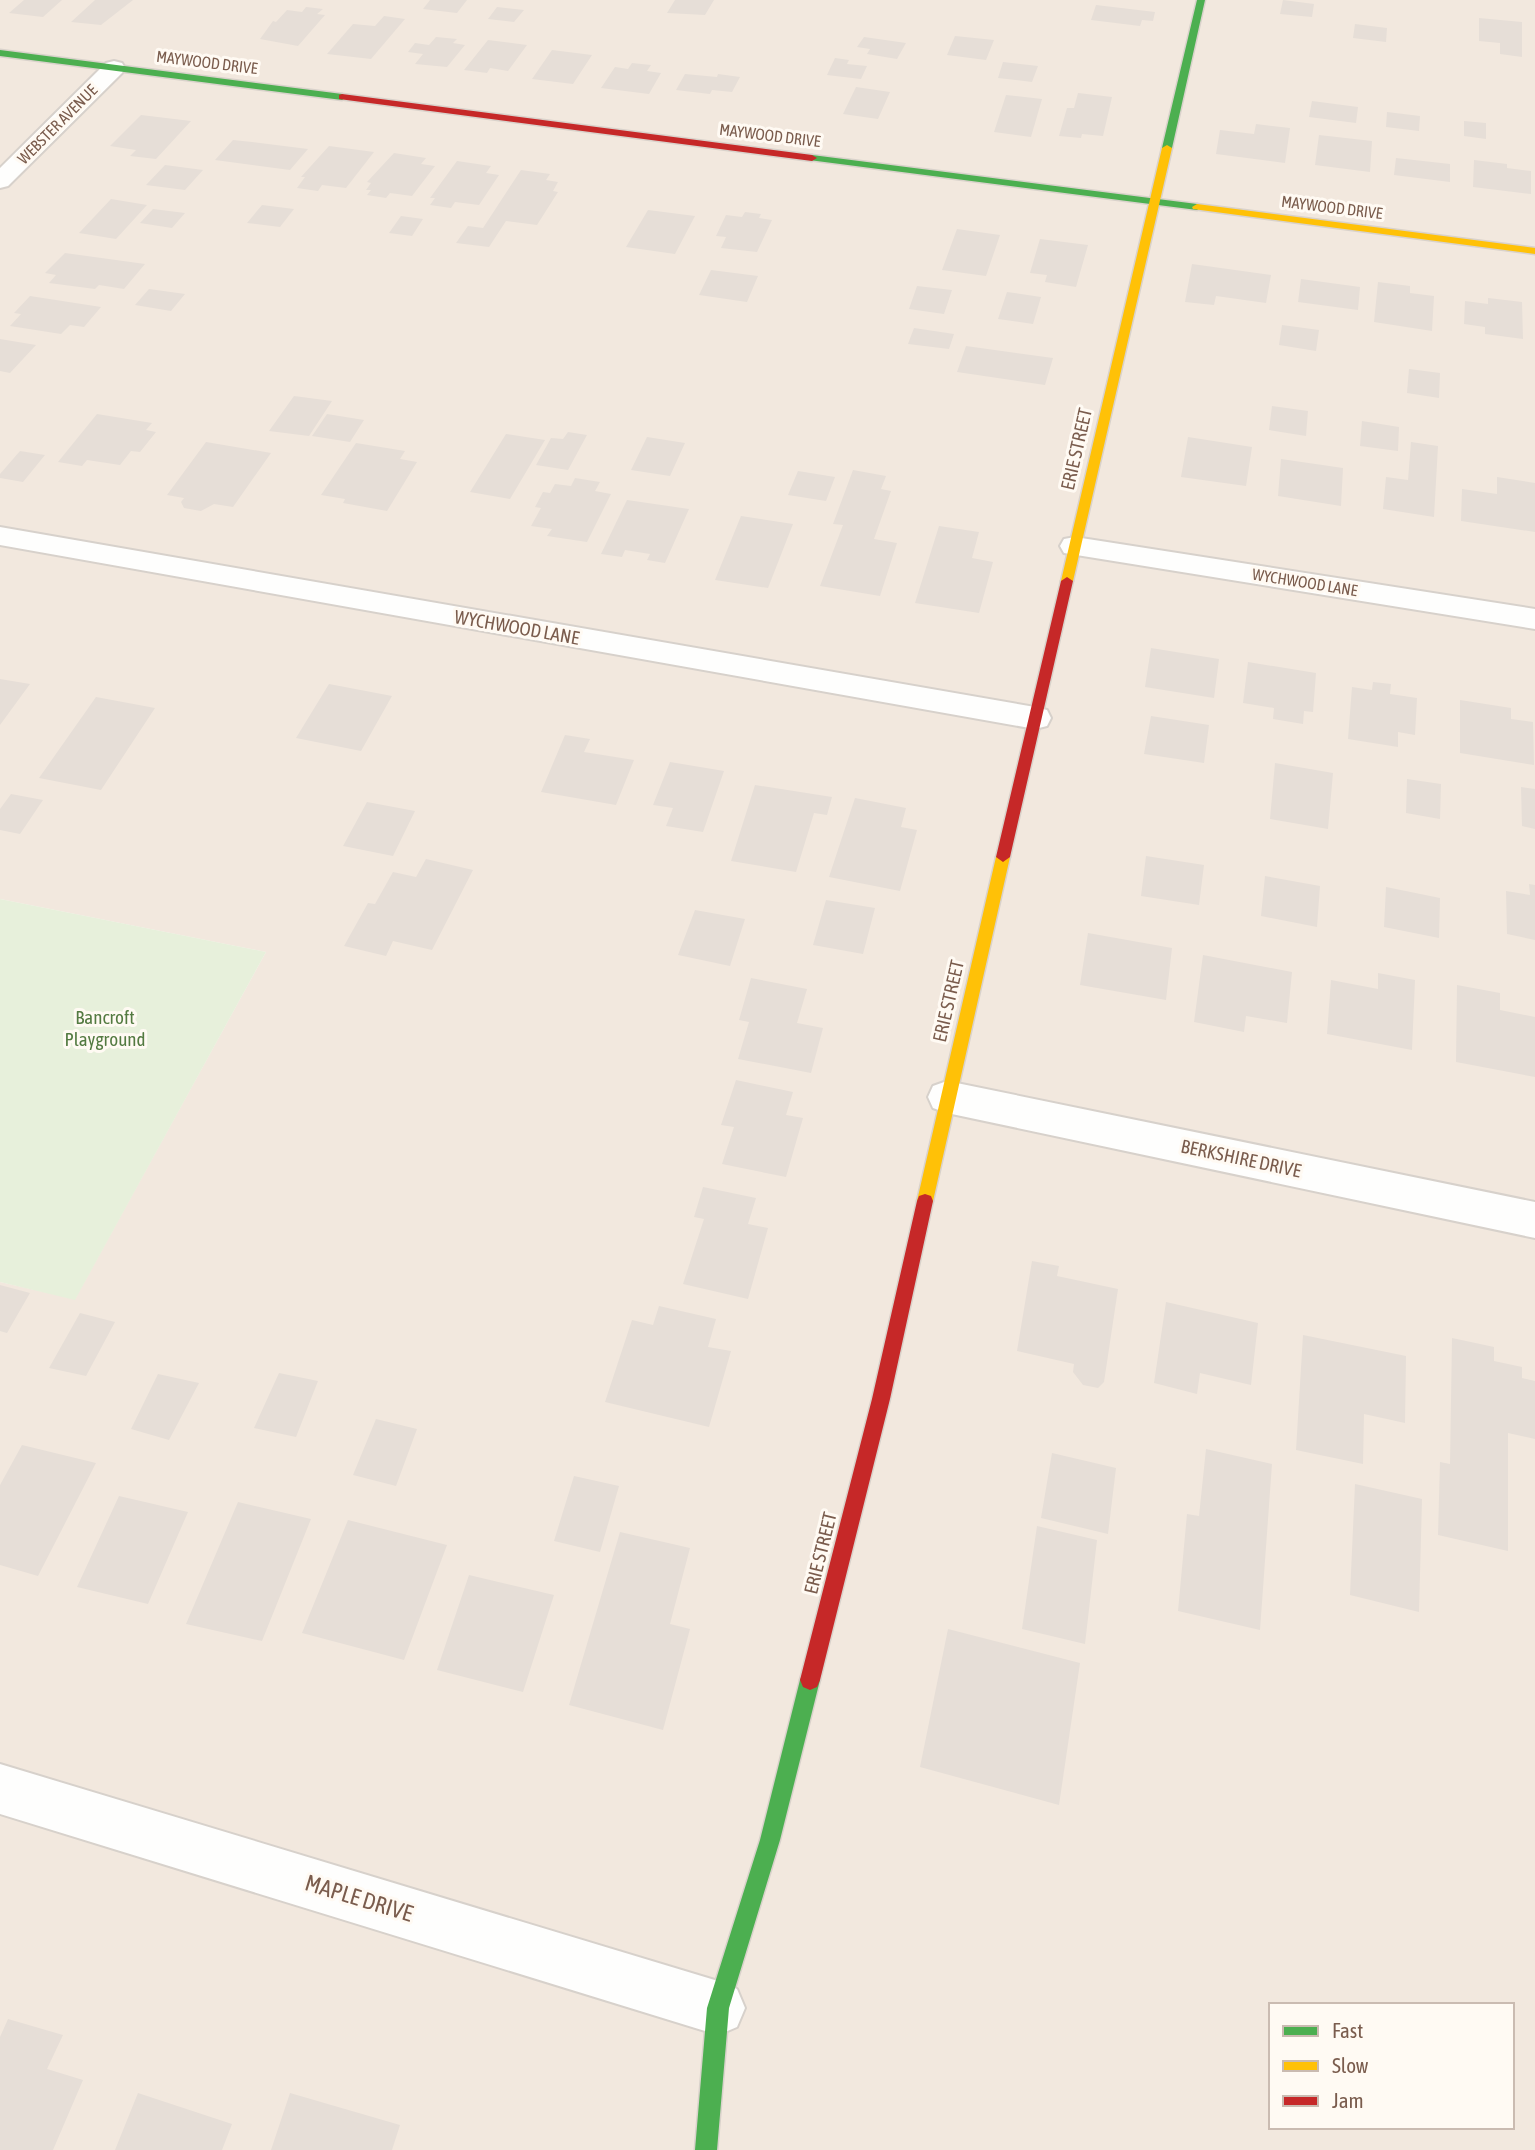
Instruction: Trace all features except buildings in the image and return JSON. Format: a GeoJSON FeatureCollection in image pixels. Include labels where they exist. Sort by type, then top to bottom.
{"type":"FeatureCollection","features":[{"type":"Feature","properties":{"kind":"street","name":"ERIE STREET"},"geometry":{"type":"LineString","coordinates":[[706,2150],[718,2008],[770,1840],[881,1399],[947,1097],[1201,0]]}},
{"type":"Feature","properties":{"kind":"street","name":"MAYWOOD DRIVE"},"geometry":{"type":"LineString","coordinates":[[0,53],[1535,251]]}},
{"type":"Feature","properties":{"kind":"street","name":"WEBSTER AVENUE"},"geometry":{"type":"LineString","coordinates":[[0,180],[114,68]]}},
{"type":"Feature","properties":{"kind":"street","name":"WYCHWOOD LANE"},"geometry":{"type":"LineString","coordinates":[[0,536],[1035,718]]}},
{"type":"Feature","properties":{"kind":"street","name":"WYCHWOOD LANE"},"geometry":{"type":"LineString","coordinates":[[1075,546],[1535,619]]}},
{"type":"Feature","properties":{"kind":"street","name":"BERKSHIRE DRIVE"},"geometry":{"type":"LineString","coordinates":[[947,1097],[1535,1220]]}},
{"type":"Feature","properties":{"kind":"street","name":"MAPLE DRIVE"},"geometry":{"type":"LineString","coordinates":[[0,1789],[718,2008]]}},
{"type":"Feature","properties":{"kind":"shaded area"},"geometry":{"type":"Polygon","coordinates":[[[0,0],[1535,0],[1535,2150],[0,2150],[0,1282],[75,1299],[266,952],[0,899],[0,0]]]}},
{"type":"Feature","properties":{"kind":"green space","name":"Bancroft Playground"},"geometry":{"type":"Polygon","coordinates":[[[0,899],[266,952],[75,1300],[0,1282],[0,899]]]}},
{"type":"Feature","properties":{"kind":"traffic: fast"},"geometry":{"type":"LineString","coordinates":[[1167,148],[1201,0]]}},
{"type":"Feature","properties":{"kind":"traffic: fast"},"geometry":{"type":"LineString","coordinates":[[0,53],[342,97]]}},
{"type":"Feature","properties":{"kind":"traffic: fast"},"geometry":{"type":"LineString","coordinates":[[812,158],[1197,207]]}},
{"type":"Feature","properties":{"kind":"traffic: fast"},"geometry":{"type":"LineString","coordinates":[[706,2150],[718,2008],[770,1840],[810,1680]]}},
{"type":"Feature","properties":{"kind":"traffic: slow"},"geometry":{"type":"LineString","coordinates":[[1067,581],[1167,148]]}},
{"type":"Feature","properties":{"kind":"traffic: slow"},"geometry":{"type":"LineString","coordinates":[[1197,207],[1535,251]]}},
{"type":"Feature","properties":{"kind":"traffic: slow"},"geometry":{"type":"LineString","coordinates":[[925,1201],[1003,857]]}},
{"type":"Feature","properties":{"kind":"traffic: jam"},"geometry":{"type":"LineString","coordinates":[[342,97],[812,158]]}},
{"type":"Feature","properties":{"kind":"traffic: jam"},"geometry":{"type":"LineString","coordinates":[[1003,857],[1067,581]]}},
{"type":"Feature","properties":{"kind":"traffic: jam"},"geometry":{"type":"LineString","coordinates":[[810,1680],[881,1399],[925,1201]]}}]}
